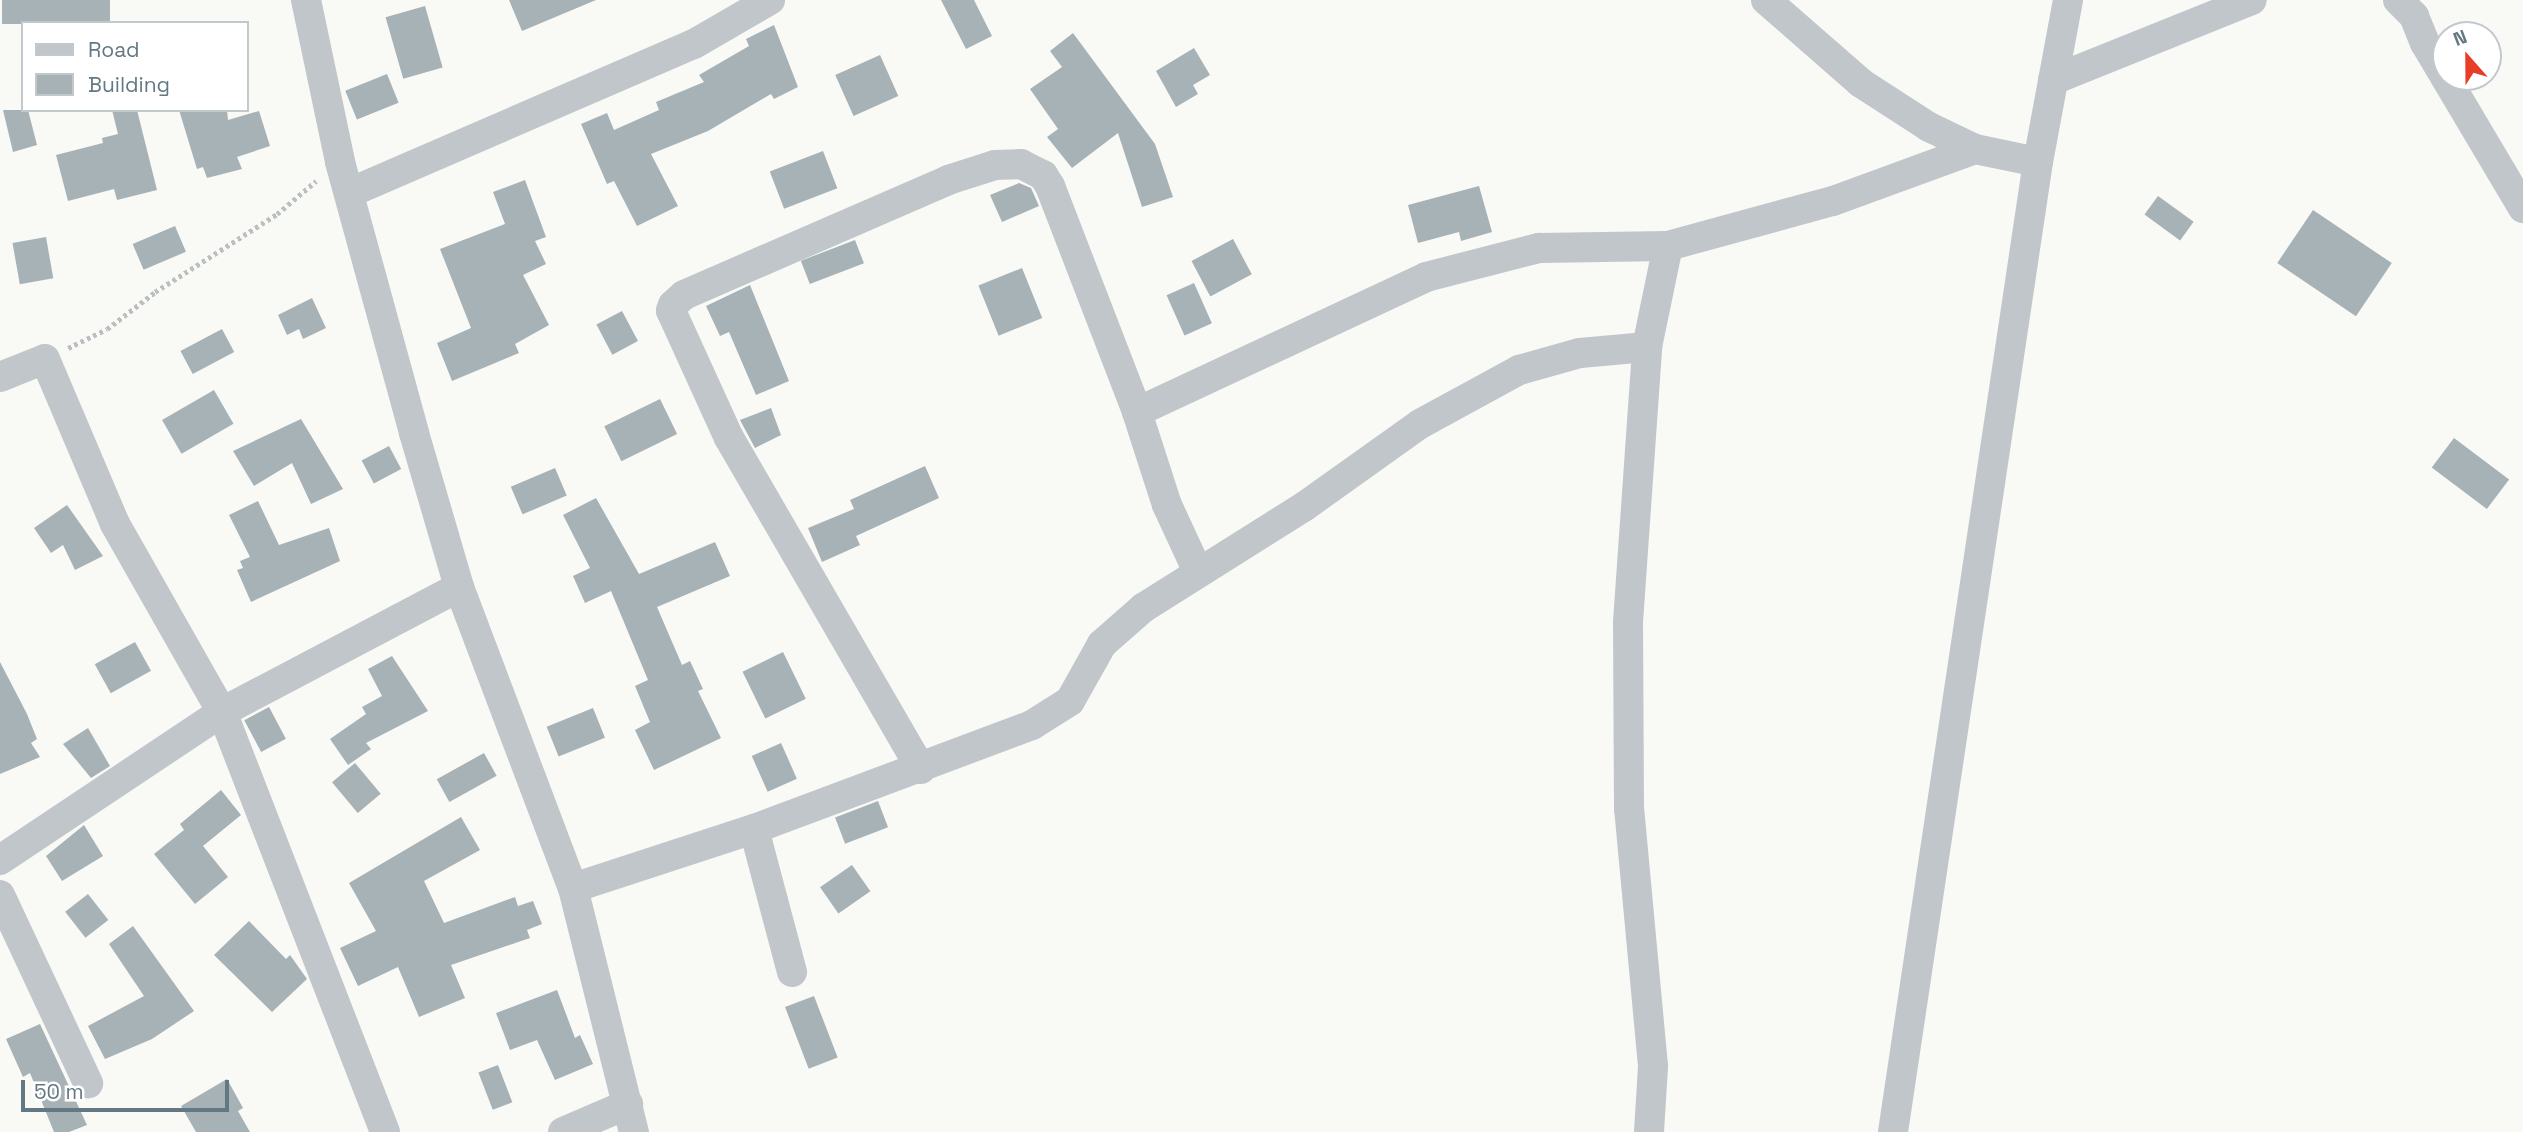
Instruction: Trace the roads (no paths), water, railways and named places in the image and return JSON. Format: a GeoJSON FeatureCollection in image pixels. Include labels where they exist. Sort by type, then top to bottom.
{"type":"FeatureCollection","features":[{"type":"Feature","properties":{"kind":"street"},"geometry":{"type":"LineString","coordinates":[[306,0],[340,162],[459,587],[573,888],[631,1118],[563,1132]]}},
{"type":"Feature","properties":{"kind":"street"},"geometry":{"type":"LineString","coordinates":[[349,193],[695,44],[770,0]]}},
{"type":"Feature","properties":{"kind":"street"},"geometry":{"type":"LineString","coordinates":[[1766,0],[1861,83],[1929,127],[1975,149],[2038,162]]}},
{"type":"Feature","properties":{"kind":"street"},"geometry":{"type":"LineString","coordinates":[[1893,1132],[2038,162],[2068,0]]}},
{"type":"Feature","properties":{"kind":"street"},"geometry":{"type":"LineString","coordinates":[[2053,80],[2252,0]]}},
{"type":"Feature","properties":{"kind":"street"},"geometry":{"type":"LineString","coordinates":[[2398,0],[2414,16],[2425,43],[2523,208]]}},
{"type":"Feature","properties":{"kind":"street"},"geometry":{"type":"LineString","coordinates":[[1137,412],[1426,277],[1539,248],[1668,246],[1833,201],[1975,149]]}},
{"type":"Feature","properties":{"kind":"street"},"geometry":{"type":"LineString","coordinates":[[921,769],[729,438],[675,322],[673,305],[684,295],[948,180],[995,165],[1021,164],[1042,175],[1051,186],[1137,412],[1167,505],[1198,572]]}},
{"type":"Feature","properties":{"kind":"street"},"geometry":{"type":"LineString","coordinates":[[1649,1132],[1653,1066],[1629,809],[1628,622],[1647,347],[1668,246]]}},
{"type":"Feature","properties":{"kind":"street"},"geometry":{"type":"LineString","coordinates":[[573,888],[754,829],[921,769],[1032,725],[1070,701],[1115,629],[1198,572],[1305,506],[1420,424],[1519,370],[1580,354],[1647,347]]}},
{"type":"Feature","properties":{"kind":"street"},"geometry":{"type":"LineString","coordinates":[[0,377],[46,359],[115,524],[222,712],[385,1132]]}},
{"type":"Feature","properties":{"kind":"street"},"geometry":{"type":"LineString","coordinates":[[0,860],[222,712],[459,587]]}},
{"type":"Feature","properties":{"kind":"street"},"geometry":{"type":"LineString","coordinates":[[754,829],[793,972]]}},
{"type":"Feature","properties":{"kind":"street"},"geometry":{"type":"LineString","coordinates":[[0,895],[88,1083]]}}]}
